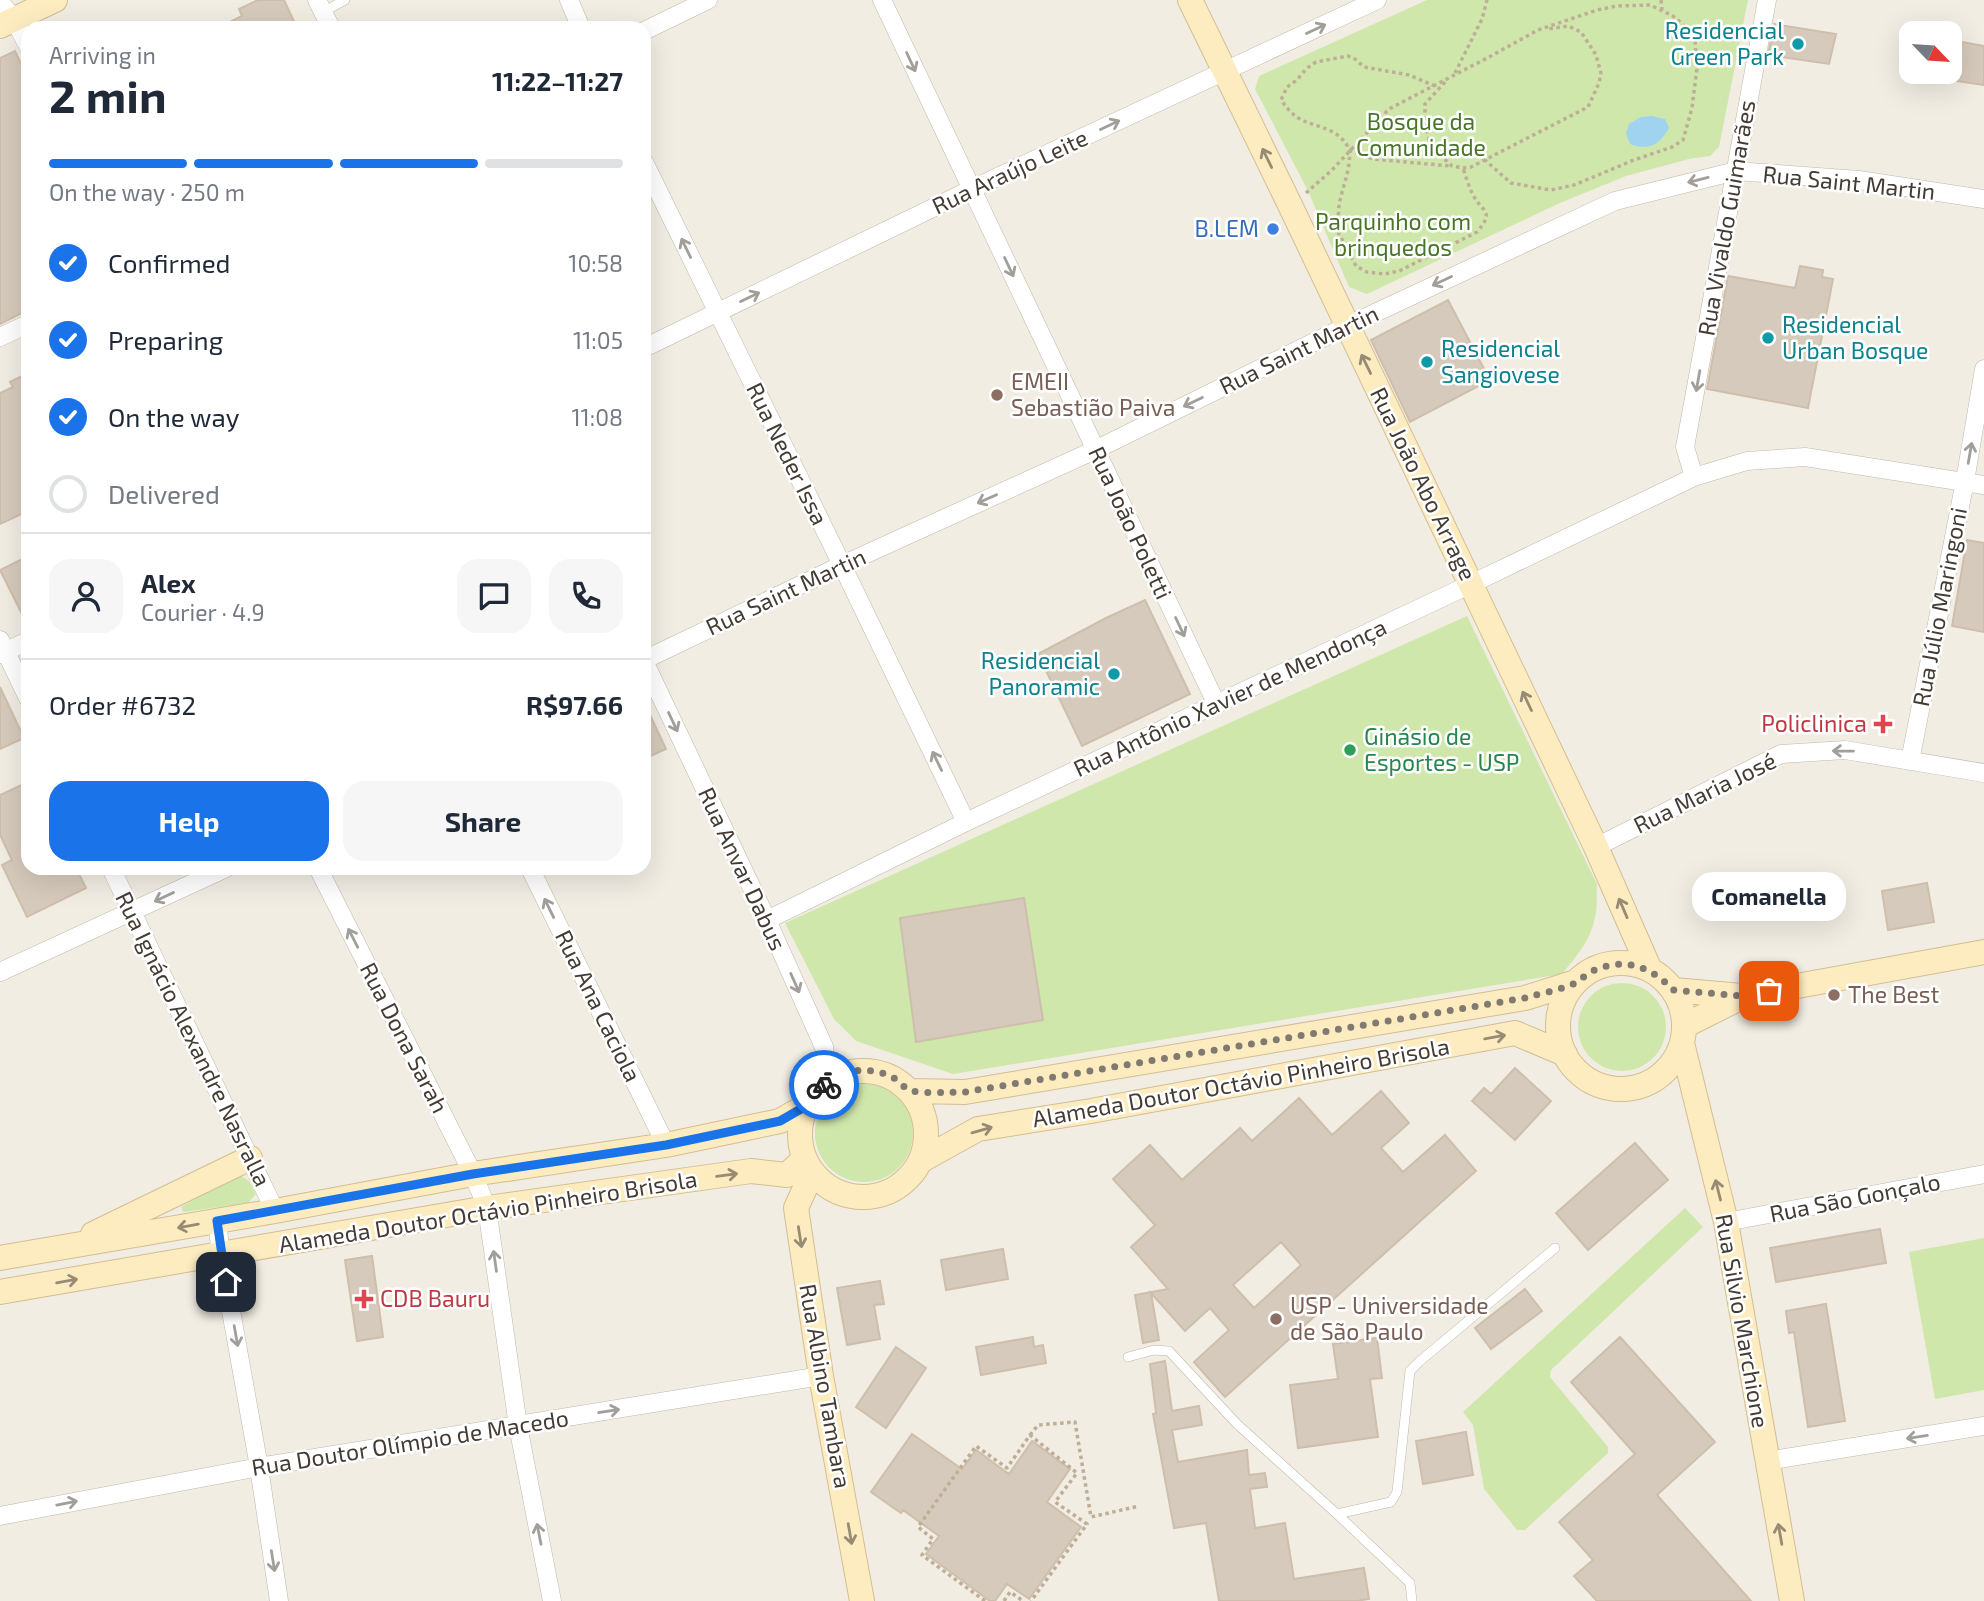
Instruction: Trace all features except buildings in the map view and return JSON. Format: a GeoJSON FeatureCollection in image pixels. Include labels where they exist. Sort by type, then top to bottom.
{"type":"FeatureCollection","features":[{"type":"Feature","properties":{"kind":"street"},"geometry":{"type":"LineString","coordinates":[[21,37],[5,16],[55,0]]}},
{"type":"Feature","properties":{"kind":"street"},"geometry":{"type":"LineString","coordinates":[[569,0],[578,21]]}},
{"type":"Feature","properties":{"kind":"street"},"geometry":{"type":"LineString","coordinates":[[651,27],[708,0]]}},
{"type":"Feature","properties":{"kind":"street","name":"Rua João Poletti"},"geometry":{"type":"LineString","coordinates":[[882,0],[1217,705]]}},
{"type":"Feature","properties":{"kind":"street","name":"Rua João Abo Arrage"},"geometry":{"type":"LineString","coordinates":[[1190,0],[1596,846],[1650,970]]}},
{"type":"Feature","properties":{"kind":"street","name":"Rua Araújo Leite"},"geometry":{"type":"LineString","coordinates":[[651,345],[972,189],[1377,0]]}},
{"type":"Feature","properties":{"kind":"street","name":"Rua Vivaldo Guimarães"},"geometry":{"type":"LineString","coordinates":[[1693,477],[1685,447],[1767,0]]}},
{"type":"Feature","properties":{"kind":"street","name":"Rua Saint Martin"},"geometry":{"type":"LineString","coordinates":[[651,657],[842,565],[1095,450],[1348,326],[1615,201],[1736,171],[1859,180],[1984,199]]}},
{"type":"Feature","properties":{"kind":"street","name":"Rua Neder Issa"},"geometry":{"type":"LineString","coordinates":[[651,176],[966,822]]}},
{"type":"Feature","properties":{"kind":"street"},"geometry":{"type":"LineString","coordinates":[[0,337],[21,327]]}},
{"type":"Feature","properties":{"kind":"street","name":"Rua Júlio Maringoni"},"geometry":{"type":"LineString","coordinates":[[1910,761],[1965,481],[1984,369]]}},
{"type":"Feature","properties":{"kind":"street","name":"Rua Antônio Xavier de Mendonça"},"geometry":{"type":"LineString","coordinates":[[767,920],[966,822],[1693,477],[1747,461],[1805,457],[1984,485]]}},
{"type":"Feature","properties":{"kind":"street"},"geometry":{"type":"LineString","coordinates":[[21,643],[2,649],[21,685]]}},
{"type":"Feature","properties":{"kind":"street","name":"Rua Anvar Dabus"},"geometry":{"type":"LineString","coordinates":[[651,675],[824,1047],[828,1081]]}},
{"type":"Feature","properties":{"kind":"street","name":"Rua Maria José"},"geometry":{"type":"LineString","coordinates":[[1596,846],[1781,754],[1845,750],[1984,773]]}},
{"type":"Feature","properties":{"kind":"street","name":"Rua Ignácio Alexandre Nasralla"},"geometry":{"type":"LineString","coordinates":[[114,875],[275,1211]]}},
{"type":"Feature","properties":{"kind":"street"},"geometry":{"type":"LineString","coordinates":[[0,972],[211,875]]}},
{"type":"Feature","properties":{"kind":"street","name":"Rua Dona Sarah"},"geometry":{"type":"LineString","coordinates":[[322,875],[473,1174],[487,1208],[518,1426],[552,1601]]}},
{"type":"Feature","properties":{"kind":"street","name":"Rua Ana Caciola"},"geometry":{"type":"LineString","coordinates":[[533,875],[666,1145]]}},
{"type":"Feature","properties":{"kind":"street","name":"Alameda Doutor Octávio Pinheiro Brisola"},"geometry":{"type":"LineString","coordinates":[[1673,990],[1742,996],[1984,952]]}},
{"type":"Feature","properties":{"kind":"street","name":"Alameda Doutor Octávio Pinheiro Brisola"},"geometry":{"type":"LineString","coordinates":[[911,1091],[965,1092],[1525,998],[1576,982],[1592,971],[1611,964],[1631,964],[1650,970]]}},
{"type":"Feature","properties":{"kind":"street"},"geometry":{"type":"LineString","coordinates":[[1650,970],[1673,990],[1681,1007],[1683,1035]]}},
{"type":"Feature","properties":{"kind":"street"},"geometry":{"type":"LineString","coordinates":[[1565,1055],[1559,1036],[1559,1017],[1565,998],[1576,982]]}},
{"type":"Feature","properties":{"kind":"street","name":"Alameda Doutor Octávio Pinheiro Brisola"},"geometry":{"type":"LineString","coordinates":[[0,1292],[487,1208],[751,1171],[787,1175],[808,1166],[828,1188],[849,1196],[871,1198],[891,1192],[909,1178],[922,1160],[978,1129],[1091,1111],[1515,1033],[1565,1055],[1577,1072],[1595,1084],[1616,1090],[1637,1087],[1657,1078],[1672,1063],[1683,1035],[1742,996]]}},
{"type":"Feature","properties":{"kind":"street","name":"Rua Silvio Marchione"},"geometry":{"type":"LineString","coordinates":[[1683,1035],[1726,1222],[1793,1601]]}},
{"type":"Feature","properties":{"kind":"street"},"geometry":{"type":"LineString","coordinates":[[828,1081],[841,1074],[868,1070],[895,1078],[911,1091],[919,1102],[926,1121],[927,1141],[922,1160]]}},
{"type":"Feature","properties":{"kind":"street","name":"Alameda Doutor Octávio Pinheiro Brisola"},"geometry":{"type":"LineString","coordinates":[[0,1258],[473,1174],[666,1145],[780,1121],[806,1106],[828,1081]]}},
{"type":"Feature","properties":{"kind":"street"},"geometry":{"type":"LineString","coordinates":[[806,1106],[800,1124],[800,1142],[808,1166]]}},
{"type":"Feature","properties":{"kind":"street"},"geometry":{"type":"LineString","coordinates":[[68,1246],[250,1158]]}},
{"type":"Feature","properties":{"kind":"street","name":"Rua Albino Tambara"},"geometry":{"type":"LineString","coordinates":[[808,1166],[796,1208],[821,1376],[862,1601]]}},
{"type":"Feature","properties":{"kind":"street","name":"Rua São Gonçalo"},"geometry":{"type":"LineString","coordinates":[[1726,1222],[1984,1174]]}},
{"type":"Feature","properties":{"kind":"street"},"geometry":{"type":"LineString","coordinates":[[217,1221],[279,1601]]}},
{"type":"Feature","properties":{"kind":"street","name":"Rua Doutor Olímpio de Macedo"},"geometry":{"type":"LineString","coordinates":[[0,1516],[259,1467],[821,1376]]}},
{"type":"Feature","properties":{"kind":"street"},"geometry":{"type":"LineString","coordinates":[[1767,1461],[1984,1426]]}},
{"type":"Feature","properties":{"kind":"lane"},"geometry":{"type":"LineString","coordinates":[[324,13],[345,0]]}},
{"type":"Feature","properties":{"kind":"lane"},"geometry":{"type":"LineString","coordinates":[[1337,1514],[1391,1502],[1397,1492],[1410,1371],[1555,1248]]}},
{"type":"Feature","properties":{"kind":"lane"},"geometry":{"type":"LineString","coordinates":[[1128,1357],[1154,1350],[1169,1351],[1237,1423],[1410,1583],[1412,1601]]}},
{"type":"Feature","properties":{"kind":"path"},"geometry":{"type":"LineString","coordinates":[[1454,74],[1482,19],[1487,0]]}},
{"type":"Feature","properties":{"kind":"path"},"geometry":{"type":"LineString","coordinates":[[1661,0],[1662,11]]}},
{"type":"Feature","properties":{"kind":"path"},"geometry":{"type":"LineString","coordinates":[[1290,205],[1332,170],[1390,109],[1538,30],[1597,10],[1617,6],[1650,5],[1673,16],[1688,29],[1695,41],[1697,68],[1692,108],[1683,139],[1672,147],[1574,185],[1551,190],[1511,183],[1485,160]]}},
{"type":"Feature","properties":{"kind":"path"},"geometry":{"type":"LineString","coordinates":[[1435,86],[1409,75],[1364,66],[1348,56],[1316,62],[1287,87],[1281,100],[1292,115],[1310,125],[1329,130],[1340,136],[1349,150],[1373,159],[1471,167],[1588,107],[1601,73],[1596,55],[1581,32],[1568,26],[1538,30]]}},
{"type":"Feature","properties":{"kind":"path"},"geometry":{"type":"LineString","coordinates":[[1447,79],[1425,104],[1425,123],[1429,139],[1438,153],[1452,166]]}},
{"type":"Feature","properties":{"kind":"path"},"geometry":{"type":"LineString","coordinates":[[1349,150],[1336,228],[1356,266],[1367,272],[1384,274],[1399,271],[1477,232],[1485,223],[1487,214],[1474,196],[1463,168]]}},
{"type":"Feature","properties":{"kind":"path"},"geometry":{"type":"LineString","coordinates":[[985,1601],[922,1555],[933,1539],[918,1527],[976,1446],[1007,1468],[1038,1425],[1075,1422],[1091,1517],[1139,1506]]}},
{"type":"Feature","properties":{"kind":"path"},"geometry":{"type":"LineString","coordinates":[[1030,1435],[1077,1473]]}},
{"type":"Feature","properties":{"kind":"path"},"geometry":{"type":"LineString","coordinates":[[1031,1601],[1087,1524],[1055,1502],[1077,1473],[1083,1472]]}},
{"type":"Feature","properties":{"kind":"path"},"geometry":{"type":"LineString","coordinates":[[1003,1601],[1010,1592],[1023,1601]]}},
{"type":"Feature","properties":{"kind":"green space","name":"Bosque da Comunidade"},"geometry":{"type":"Polygon","coordinates":[[[1427,0],[1748,0],[1719,147],[1710,156],[1626,176],[1560,203],[1367,294],[1349,287],[1308,191],[1255,89],[1259,76],[1427,0]]]}},
{"type":"Feature","properties":{"kind":"green space","name":"Ginásio de Esportes - USP"},"geometry":{"type":"Polygon","coordinates":[[[1467,616],[1597,884],[1596,913],[1590,933],[1562,974],[953,1074],[856,1041],[834,1019],[785,923],[1467,616]]]}},
{"type":"Feature","properties":{"kind":"green space"},"geometry":{"type":"Polygon","coordinates":[[[1622,983],[1647,990],[1659,1002],[1666,1027],[1659,1052],[1647,1064],[1622,1071],[1597,1064],[1585,1052],[1578,1027],[1585,1002],[1597,990],[1622,983]]]}},
{"type":"Feature","properties":{"kind":"green space"},"geometry":{"type":"Polygon","coordinates":[[[864,1084],[883,1088],[899,1098],[909,1114],[913,1133],[909,1152],[899,1168],[883,1178],[864,1182],[845,1178],[829,1168],[819,1152],[815,1133],[819,1114],[829,1098],[845,1088],[864,1084]]]}},
{"type":"Feature","properties":{"kind":"green space"},"geometry":{"type":"Polygon","coordinates":[[[238,1174],[249,1181],[256,1194],[248,1203],[183,1212],[181,1207],[238,1174]]]}},
{"type":"Feature","properties":{"kind":"green space"},"geometry":{"type":"Polygon","coordinates":[[[1685,1208],[1703,1227],[1551,1370],[1550,1377],[1608,1447],[1608,1453],[1525,1530],[1517,1530],[1484,1489],[1473,1425],[1463,1412],[1685,1208]]]}},
{"type":"Feature","properties":{"kind":"green space"},"geometry":{"type":"Polygon","coordinates":[[[1984,1238],[1984,1390],[1935,1399],[1909,1252],[1984,1238]]]}},
{"type":"Feature","properties":{"kind":"water"},"geometry":{"type":"Polygon","coordinates":[[[1641,117],[1665,119],[1669,128],[1665,134],[1653,145],[1643,147],[1630,144],[1626,133],[1629,124],[1641,117]]]}},
{"type":"Feature","properties":{"kind":"way so far"},"geometry":{"type":"LineString","coordinates":[[824,1085],[841,1074],[868,1070],[895,1078],[911,1091],[965,1092],[1525,998],[1576,982],[1592,971],[1611,964],[1631,964],[1650,970],[1673,990],[1742,996],[1769,991]]}},
{"type":"Feature","properties":{"kind":"place","name":"Residencial Green Park"},"geometry":{"type":"Point","coordinates":[1798,44]}},
{"type":"Feature","properties":{"kind":"place","name":"B.LEM"},"geometry":{"type":"Point","coordinates":[1273,229]}},
{"type":"Feature","properties":{"kind":"place","name":"Residencial Urban Bosque"},"geometry":{"type":"Point","coordinates":[1768,338]}},
{"type":"Feature","properties":{"kind":"place","name":"Residencial Sangiovese"},"geometry":{"type":"Point","coordinates":[1427,362]}},
{"type":"Feature","properties":{"kind":"place","name":"EMEII Sebastião Paiva"},"geometry":{"type":"Point","coordinates":[997,395]}},
{"type":"Feature","properties":{"kind":"place","name":"Residencial Panoramic"},"geometry":{"type":"Point","coordinates":[1114,674]}},
{"type":"Feature","properties":{"kind":"place","name":"Policlinica"},"geometry":{"type":"Point","coordinates":[1883,724]}},
{"type":"Feature","properties":{"kind":"place","name":"Ginásio de Esportes - USP"},"geometry":{"type":"Point","coordinates":[1350,750]}},
{"type":"Feature","properties":{"kind":"place","name":"Comanella"},"geometry":{"type":"Point","coordinates":[1769,991]}},
{"type":"Feature","properties":{"kind":"place","name":"The Best"},"geometry":{"type":"Point","coordinates":[1834,995]}},
{"type":"Feature","properties":{"kind":"place","name":"CDB Bauru"},"geometry":{"type":"Point","coordinates":[364,1299]}},
{"type":"Feature","properties":{"kind":"place","name":"USP - Universidade de São Paulo"},"geometry":{"type":"Point","coordinates":[1276,1319]}},
{"type":"Feature","properties":{"kind":"route"},"geometry":{"type":"LineString","coordinates":[[226,1282],[217,1221],[473,1174],[666,1145],[780,1121],[806,1106],[824,1085]]}},
{"type":"Feature","properties":{"kind":"park label","name":"Parquinho com brinquedos"},"geometry":{"type":"Point","coordinates":[1393,235]}}]}
